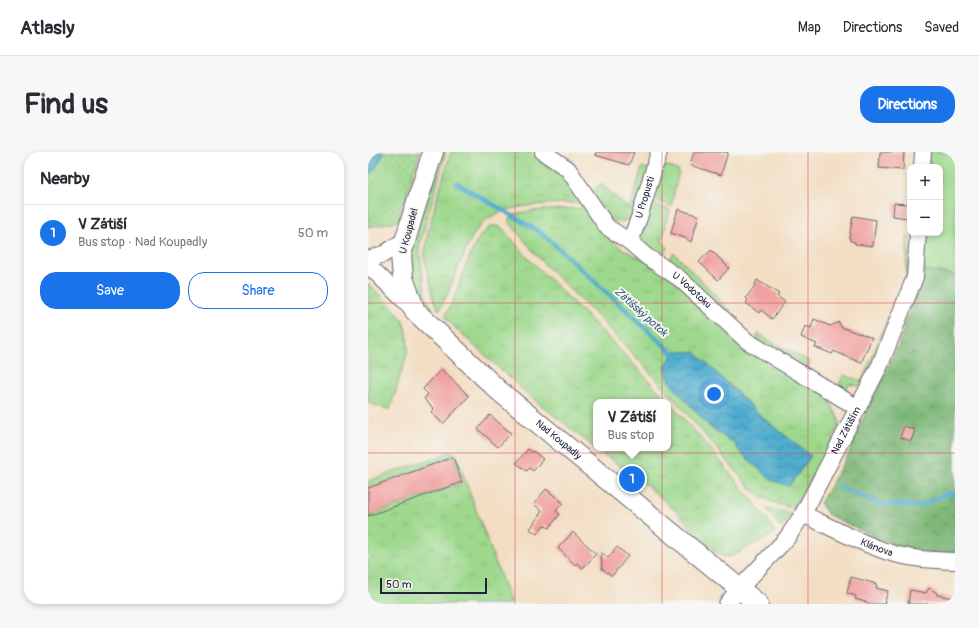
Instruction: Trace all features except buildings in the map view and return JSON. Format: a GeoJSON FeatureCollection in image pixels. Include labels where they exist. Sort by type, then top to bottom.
{"type":"FeatureCollection","features":[{"type":"Feature","properties":{"kind":"street","name":"U Koupadel"},"geometry":{"type":"LineString","coordinates":[[415,311],[403,278],[401,255],[433,152]]}},
{"type":"Feature","properties":{"kind":"street","name":"U Vodotoku"},"geometry":{"type":"LineString","coordinates":[[543,152],[568,169],[607,227],[630,242],[646,256],[678,278],[747,341],[858,408]]}},
{"type":"Feature","properties":{"kind":"street","name":"U Propusti"},"geometry":{"type":"LineString","coordinates":[[630,242],[639,218],[659,152]]}},
{"type":"Feature","properties":{"kind":"street"},"geometry":{"type":"LineString","coordinates":[[922,164],[923,152]]}},
{"type":"Feature","properties":{"kind":"street","name":"Nad Zátiším"},"geometry":{"type":"LineString","coordinates":[[727,604],[739,589],[787,538],[803,514],[858,408],[880,365],[915,276],[918,236]]}},
{"type":"Feature","properties":{"kind":"street"},"geometry":{"type":"LineString","coordinates":[[368,258],[384,254],[406,239]]}},
{"type":"Feature","properties":{"kind":"street","name":"Nad Koupadly"},"geometry":{"type":"LineString","coordinates":[[368,265],[498,390],[758,604]]}},
{"type":"Feature","properties":{"kind":"street","name":"Klánova"},"geometry":{"type":"LineString","coordinates":[[803,514],[851,538],[886,552],[925,560],[955,561]]}},
{"type":"Feature","properties":{"kind":"green space"},"geometry":{"type":"Polygon","coordinates":[[[384,152],[420,152],[398,221],[368,227],[368,175],[376,168],[384,152]]]}},
{"type":"Feature","properties":{"kind":"green space"},"geometry":{"type":"Polygon","coordinates":[[[441,152],[446,152],[419,247],[427,299],[433,309],[432,317],[422,301],[413,276],[412,249],[441,152]]]}},
{"type":"Feature","properties":{"kind":"green space"},"geometry":{"type":"Polygon","coordinates":[[[451,152],[531,152],[532,155],[550,167],[553,165],[564,174],[586,203],[562,203],[519,207],[494,215],[485,221],[469,243],[439,310],[434,299],[424,257],[428,232],[451,152]]]}},
{"type":"Feature","properties":{"kind":"green space"},"geometry":{"type":"Polygon","coordinates":[[[929,152],[955,152],[955,275],[922,269],[924,236],[943,236],[943,164],[928,164],[929,152]]]}},
{"type":"Feature","properties":{"kind":"green space"},"geometry":{"type":"Polygon","coordinates":[[[667,166],[679,171],[671,206],[653,199],[662,168],[667,166]]]}},
{"type":"Feature","properties":{"kind":"green space"},"geometry":{"type":"Polygon","coordinates":[[[642,167],[648,169],[635,215],[628,220],[618,222],[609,220],[592,194],[594,190],[601,184],[629,209],[642,167]]]}},
{"type":"Feature","properties":{"kind":"green space"},"geometry":{"type":"Polygon","coordinates":[[[651,203],[670,210],[662,241],[668,248],[659,258],[642,244],[640,237],[651,203]]]}},
{"type":"Feature","properties":{"kind":"green space"},"geometry":{"type":"Polygon","coordinates":[[[589,208],[599,226],[610,239],[621,248],[657,267],[828,397],[840,422],[825,457],[793,508],[771,502],[752,490],[670,394],[603,322],[545,265],[509,222],[511,216],[526,212],[589,208]],[[675,351],[665,367],[735,444],[741,453],[791,440],[763,418],[729,384],[675,351]]]}},
{"type":"Feature","properties":{"kind":"green space"},"geometry":{"type":"Polygon","coordinates":[[[493,226],[498,226],[503,229],[526,256],[602,331],[666,399],[593,399],[593,446],[531,397],[456,329],[445,315],[456,293],[471,252],[485,231],[493,226]]]}},
{"type":"Feature","properties":{"kind":"green space"},"geometry":{"type":"Polygon","coordinates":[[[907,237],[910,238],[908,275],[872,368],[862,385],[858,386],[849,384],[844,394],[838,389],[843,375],[862,381],[906,275],[907,237]]]}},
{"type":"Feature","properties":{"kind":"green space"},"geometry":{"type":"Polygon","coordinates":[[[674,253],[731,311],[730,314],[668,263],[669,259],[674,253]]]}},
{"type":"Feature","properties":{"kind":"green space"},"geometry":{"type":"Polygon","coordinates":[[[922,269],[955,275],[955,555],[910,552],[828,515],[820,503],[849,453],[858,429],[898,346],[922,269]]]}},
{"type":"Feature","properties":{"kind":"green space"},"geometry":{"type":"Polygon","coordinates":[[[368,283],[396,311],[403,321],[407,333],[408,350],[390,410],[368,403],[368,283]]]}},
{"type":"Feature","properties":{"kind":"green space"},"geometry":{"type":"Polygon","coordinates":[[[759,333],[767,339],[810,362],[808,367],[756,338],[759,333]]]}},
{"type":"Feature","properties":{"kind":"green space"},"geometry":{"type":"Polygon","coordinates":[[[671,404],[709,447],[768,520],[775,533],[732,556],[726,557],[719,554],[705,542],[676,511],[637,477],[599,451],[671,451],[671,404]]]}},
{"type":"Feature","properties":{"kind":"green space"},"geometry":{"type":"Polygon","coordinates":[[[450,452],[455,453],[511,604],[368,604],[368,516],[462,482],[453,457],[368,488],[368,481],[450,452]]]}},
{"type":"Feature","properties":{"kind":"green space"},"geometry":{"type":"Polygon","coordinates":[[[767,509],[791,513],[783,526],[780,527],[767,509]]]}},
{"type":"Feature","properties":{"kind":"water"},"geometry":{"type":"Polygon","coordinates":[[[368,152],[384,152],[376,168],[368,175],[368,152]]]}},
{"type":"Feature","properties":{"kind":"water"},"geometry":{"type":"Polygon","coordinates":[[[675,351],[695,352],[763,418],[811,456],[789,486],[771,480],[741,453],[735,444],[709,426],[671,384],[665,367],[675,351]]]}},
{"type":"Feature","properties":{"kind":"waterway","name":"Zátišský potok"},"geometry":{"type":"LineString","coordinates":[[457,183],[543,234],[677,357]]}},
{"type":"Feature","properties":{"kind":"waterway","name":"Zátišský potok"},"geometry":{"type":"LineString","coordinates":[[838,486],[879,504],[920,506],[948,493],[955,495]]}},
{"type":"Feature","properties":{"kind":"place","name":"V Zátiší"},"geometry":{"type":"Point","coordinates":[632,479]}}]}
